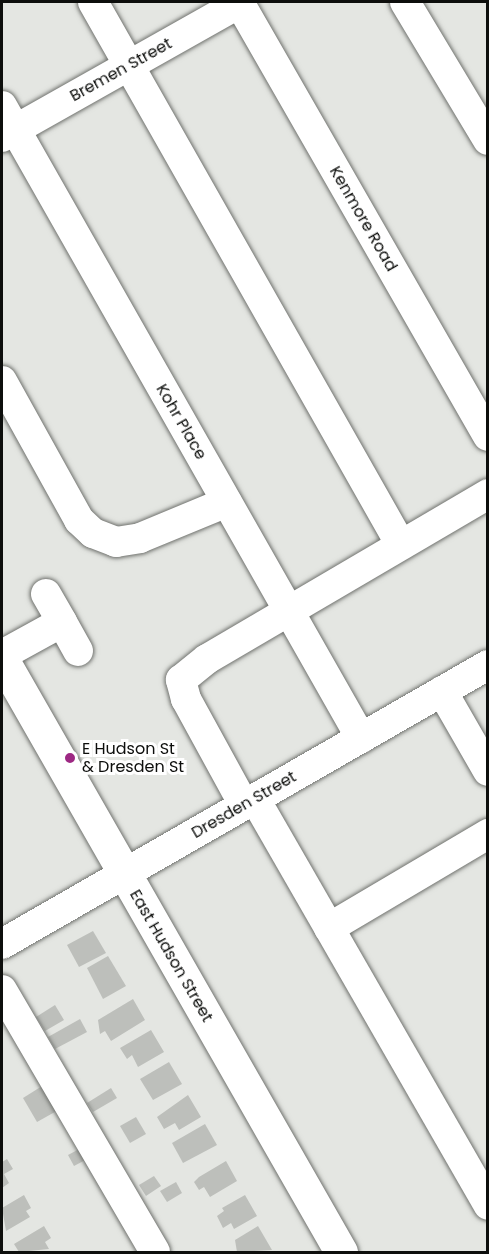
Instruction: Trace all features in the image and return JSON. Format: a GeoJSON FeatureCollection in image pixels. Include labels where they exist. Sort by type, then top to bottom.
{"type":"FeatureCollection","features":[{"type":"Feature","properties":{"kind":"main road","name":"East Hudson Street"},"geometry":{"type":"LineString","coordinates":[[2,657],[341,1252]]}},
{"type":"Feature","properties":{"kind":"street"},"geometry":{"type":"LineString","coordinates":[[93,2],[401,545]]}},
{"type":"Feature","properties":{"kind":"street","name":"Bremen Street"},"geometry":{"type":"LineString","coordinates":[[6,124],[130,65],[240,2]]}},
{"type":"Feature","properties":{"kind":"street","name":"Kenmore Road"},"geometry":{"type":"LineString","coordinates":[[240,2],[488,436]]}},
{"type":"Feature","properties":{"kind":"street"},"geometry":{"type":"LineString","coordinates":[[405,2],[488,140]]}},
{"type":"Feature","properties":{"kind":"street","name":"Kohr Place"},"geometry":{"type":"LineString","coordinates":[[6,124],[227,502],[361,738]]}},
{"type":"Feature","properties":{"kind":"street"},"geometry":{"type":"LineString","coordinates":[[2,381],[79,520],[93,533],[116,542],[140,538],[227,502]]}},
{"type":"Feature","properties":{"kind":"street"},"geometry":{"type":"LineString","coordinates":[[488,495],[288,610],[189,671],[181,680],[186,699],[329,928],[488,1204]]}},
{"type":"Feature","properties":{"kind":"street"},"geometry":{"type":"LineString","coordinates":[[46,594],[78,651]]}},
{"type":"Feature","properties":{"kind":"street"},"geometry":{"type":"LineString","coordinates":[[2,657],[62,622]]}},
{"type":"Feature","properties":{"kind":"street","name":"Dresden Street"},"geometry":{"type":"LineString","coordinates":[[2,944],[488,665]]}},
{"type":"Feature","properties":{"kind":"street"},"geometry":{"type":"LineString","coordinates":[[442,691],[488,771]]}},
{"type":"Feature","properties":{"kind":"street"},"geometry":{"type":"LineString","coordinates":[[329,928],[488,834]]}},
{"type":"Feature","properties":{"kind":"street"},"geometry":{"type":"LineString","coordinates":[[2,990],[155,1252]]}},
{"type":"Feature","properties":{"kind":"building"},"geometry":{"type":"Polygon","coordinates":[[[93,931],[106,953],[79,967],[67,945],[93,931]]]}},
{"type":"Feature","properties":{"kind":"building"},"geometry":{"type":"Polygon","coordinates":[[[108,956],[126,986],[103,999],[87,968],[108,956]]]}},
{"type":"Feature","properties":{"kind":"building"},"geometry":{"type":"Polygon","coordinates":[[[133,999],[145,1020],[111,1041],[105,1031],[100,1034],[98,1020],[133,999]]]}},
{"type":"Feature","properties":{"kind":"building"},"geometry":{"type":"Polygon","coordinates":[[[55,1005],[64,1020],[45,1031],[36,1017],[55,1005]]]}},
{"type":"Feature","properties":{"kind":"building"},"geometry":{"type":"Polygon","coordinates":[[[80,1019],[87,1032],[55,1049],[48,1037],[80,1019]]]}},
{"type":"Feature","properties":{"kind":"building"},"geometry":{"type":"Polygon","coordinates":[[[151,1030],[164,1052],[138,1067],[132,1055],[127,1059],[120,1048],[151,1030]]]}},
{"type":"Feature","properties":{"kind":"building"},"geometry":{"type":"Polygon","coordinates":[[[169,1062],[182,1084],[153,1100],[140,1079],[169,1062]]]}},
{"type":"Feature","properties":{"kind":"building"},"geometry":{"type":"Polygon","coordinates":[[[47,1083],[62,1108],[37,1122],[23,1098],[47,1083]]]}},
{"type":"Feature","properties":{"kind":"building"},"geometry":{"type":"Polygon","coordinates":[[[111,1088],[117,1098],[93,1112],[87,1103],[111,1088]]]}},
{"type":"Feature","properties":{"kind":"building"},"geometry":{"type":"Polygon","coordinates":[[[188,1095],[201,1117],[179,1130],[175,1123],[164,1129],[157,1117],[188,1095]]]}},
{"type":"Feature","properties":{"kind":"building"},"geometry":{"type":"Polygon","coordinates":[[[136,1117],[146,1134],[130,1143],[120,1126],[136,1117]]]}},
{"type":"Feature","properties":{"kind":"building"},"geometry":{"type":"Polygon","coordinates":[[[205,1124],[217,1145],[183,1163],[172,1143],[205,1124]]]}},
{"type":"Feature","properties":{"kind":"building"},"geometry":{"type":"Polygon","coordinates":[[[83,1147],[89,1158],[74,1166],[68,1155],[83,1147]]]}},
{"type":"Feature","properties":{"kind":"building"},"geometry":{"type":"Polygon","coordinates":[[[7,1159],[13,1169],[4,1174],[9,1183],[2,1188],[2,1162],[7,1159]]]}},
{"type":"Feature","properties":{"kind":"building"},"geometry":{"type":"Polygon","coordinates":[[[226,1161],[237,1181],[210,1197],[204,1187],[199,1190],[194,1182],[226,1161]]]}},
{"type":"Feature","properties":{"kind":"building"},"geometry":{"type":"Polygon","coordinates":[[[154,1176],[161,1186],[146,1196],[139,1185],[154,1176]]]}},
{"type":"Feature","properties":{"kind":"building"},"geometry":{"type":"Polygon","coordinates":[[[176,1182],[182,1193],[167,1202],[160,1191],[176,1182]]]}},
{"type":"Feature","properties":{"kind":"building"},"geometry":{"type":"Polygon","coordinates":[[[24,1195],[31,1208],[26,1211],[30,1217],[6,1231],[2,1208],[24,1195]]]}},
{"type":"Feature","properties":{"kind":"building"},"geometry":{"type":"Polygon","coordinates":[[[245,1195],[257,1216],[234,1229],[231,1223],[223,1228],[217,1216],[224,1211],[222,1208],[245,1195]]]}},
{"type":"Feature","properties":{"kind":"building"},"geometry":{"type":"Polygon","coordinates":[[[44,1226],[51,1238],[45,1242],[49,1249],[19,1252],[14,1244],[44,1226]]]}},
{"type":"Feature","properties":{"kind":"building"},"geometry":{"type":"Polygon","coordinates":[[[258,1226],[272,1250],[237,1252],[235,1240],[258,1226]]]}},
{"type":"Feature","properties":{"kind":"place","name":"E Hudson St & Dresden St"},"geometry":{"type":"Point","coordinates":[70,758]}}]}
